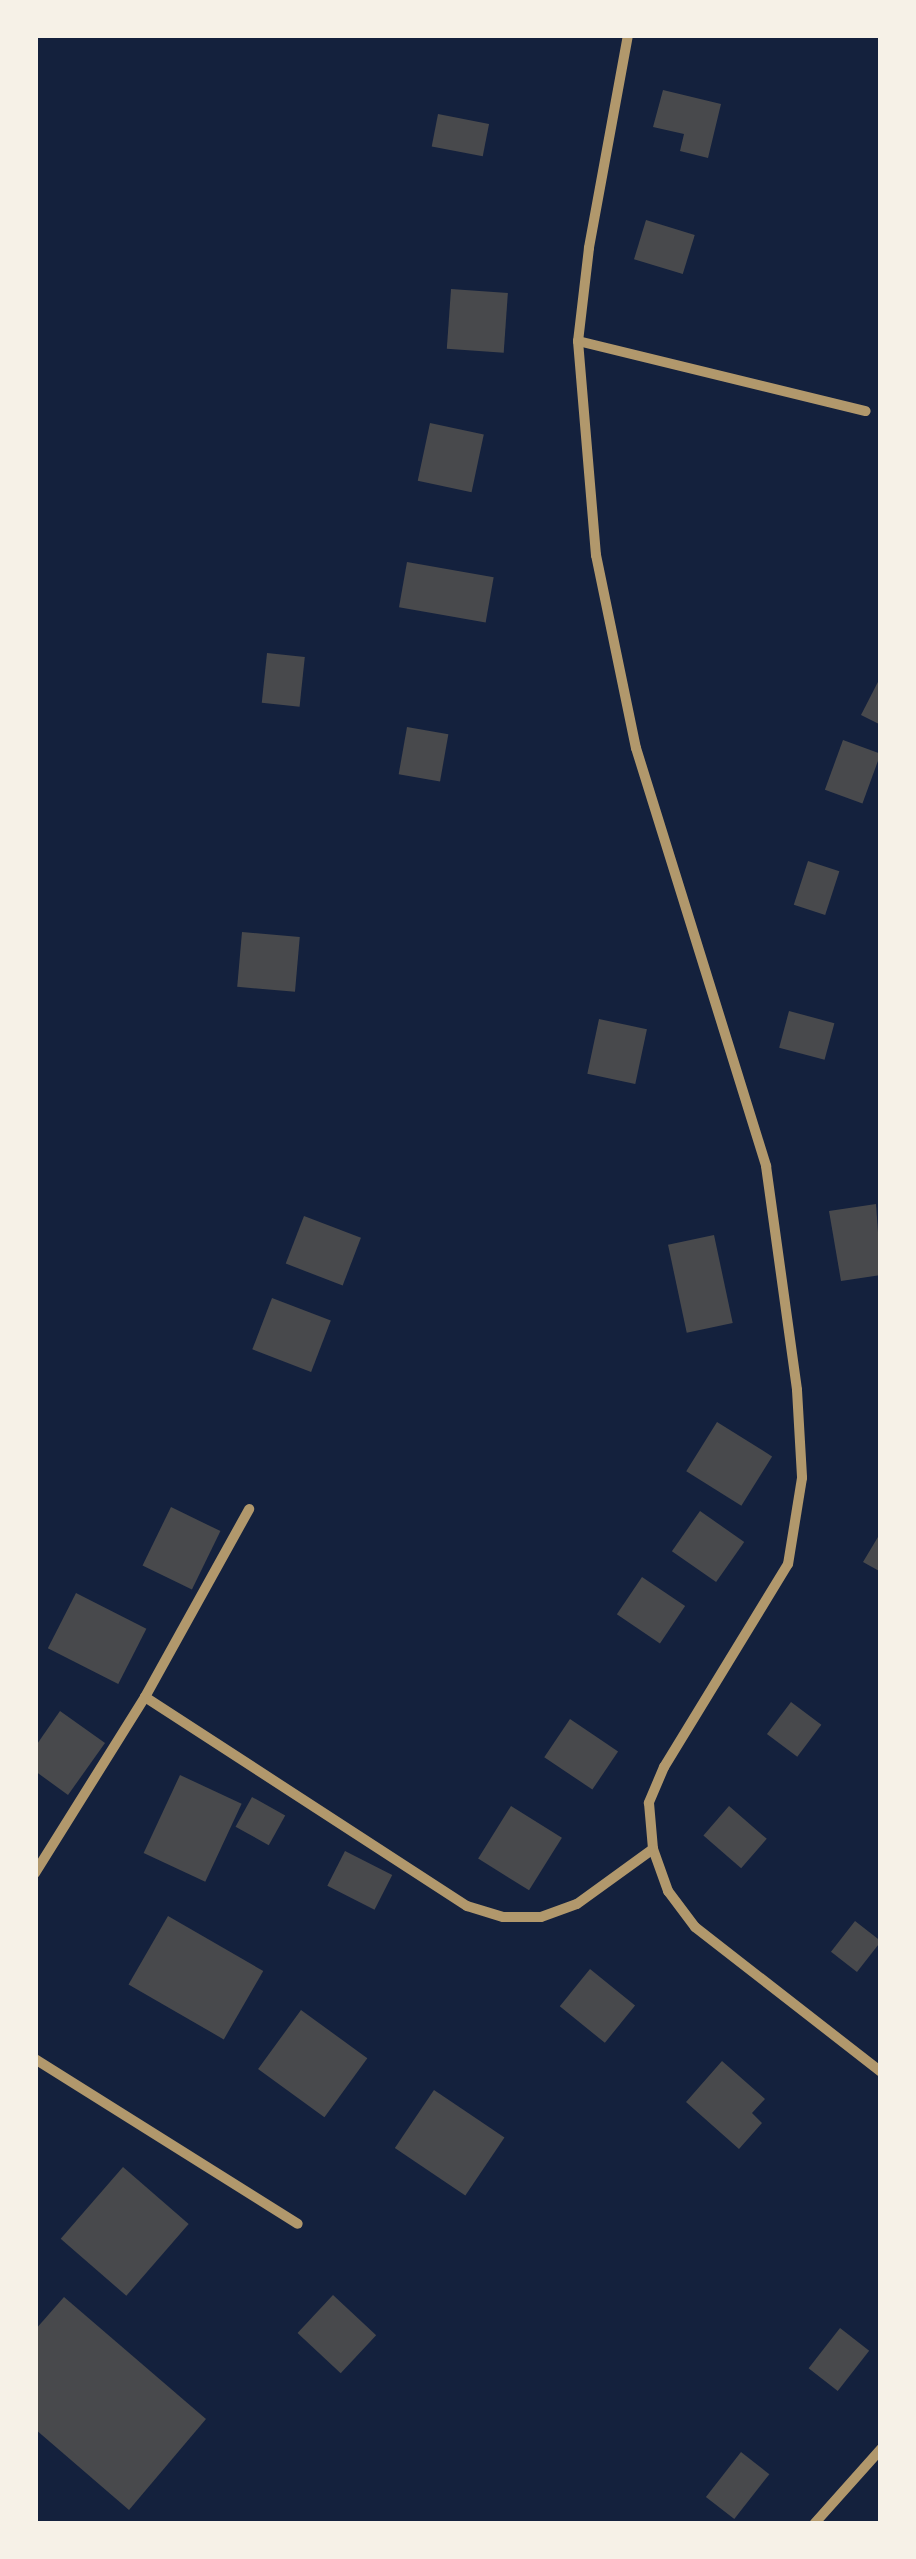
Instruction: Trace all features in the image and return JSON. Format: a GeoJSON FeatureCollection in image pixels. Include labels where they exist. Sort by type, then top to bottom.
{"type":"FeatureCollection","features":[{"type":"Feature","properties":{"kind":"street"},"geometry":{"type":"LineString","coordinates":[[628,35],[588,248],[578,341],[596,555],[636,748],[766,1166],[797,1390],[802,1478],[788,1564],[657,1785],[650,1803],[653,1848],[668,1891],[696,1927],[881,2072]]}},
{"type":"Feature","properties":{"kind":"street"},"geometry":{"type":"LineString","coordinates":[[578,341],[866,410]]}},
{"type":"Feature","properties":{"kind":"street"},"geometry":{"type":"LineString","coordinates":[[35,1874],[144,1697],[249,1510]]}},
{"type":"Feature","properties":{"kind":"street"},"geometry":{"type":"LineString","coordinates":[[144,1697],[467,1906],[504,1917],[541,1916],[577,1904],[653,1848]]}},
{"type":"Feature","properties":{"kind":"street"},"geometry":{"type":"LineString","coordinates":[[35,2059],[298,2224]]}},
{"type":"Feature","properties":{"kind":"street"},"geometry":{"type":"LineString","coordinates":[[814,2524],[881,2449]]}},
{"type":"Feature","properties":{"kind":"building"},"geometry":{"type":"Polygon","coordinates":[[[663,90],[721,104],[708,158],[680,151],[684,134],[653,127],[663,90]]]}},
{"type":"Feature","properties":{"kind":"building"},"geometry":{"type":"Polygon","coordinates":[[[438,114],[489,124],[483,156],[432,146],[438,114]]]}},
{"type":"Feature","properties":{"kind":"building"},"geometry":{"type":"Polygon","coordinates":[[[646,220],[695,235],[683,274],[634,259],[646,220]]]}},
{"type":"Feature","properties":{"kind":"building"},"geometry":{"type":"Polygon","coordinates":[[[451,289],[508,293],[504,353],[447,349],[451,289]]]}},
{"type":"Feature","properties":{"kind":"building"},"geometry":{"type":"Polygon","coordinates":[[[430,423],[484,434],[472,492],[418,481],[430,423]]]}},
{"type":"Feature","properties":{"kind":"building"},"geometry":{"type":"Polygon","coordinates":[[[407,562],[494,577],[486,623],[399,607],[407,562]]]}},
{"type":"Feature","properties":{"kind":"building"},"geometry":{"type":"Polygon","coordinates":[[[267,653],[305,657],[300,707],[262,703],[267,653]]]}},
{"type":"Feature","properties":{"kind":"building"},"geometry":{"type":"Polygon","coordinates":[[[881,676],[881,725],[861,715],[881,676]]]}},
{"type":"Feature","properties":{"kind":"building"},"geometry":{"type":"Polygon","coordinates":[[[407,727],[448,734],[440,782],[399,774],[407,727]]]}},
{"type":"Feature","properties":{"kind":"building"},"geometry":{"type":"Polygon","coordinates":[[[843,740],[881,754],[862,803],[825,790],[843,740]]]}},
{"type":"Feature","properties":{"kind":"building"},"geometry":{"type":"Polygon","coordinates":[[[808,861],[839,871],[825,915],[794,905],[808,861]]]}},
{"type":"Feature","properties":{"kind":"building"},"geometry":{"type":"Polygon","coordinates":[[[242,932],[300,937],[295,992],[237,987],[242,932]]]}},
{"type":"Feature","properties":{"kind":"building"},"geometry":{"type":"Polygon","coordinates":[[[789,1011],[834,1023],[825,1060],[779,1048],[789,1011]]]}},
{"type":"Feature","properties":{"kind":"building"},"geometry":{"type":"Polygon","coordinates":[[[599,1019],[647,1029],[635,1084],[587,1074],[599,1019]]]}},
{"type":"Feature","properties":{"kind":"building"},"geometry":{"type":"Polygon","coordinates":[[[876,1204],[881,1275],[841,1281],[829,1211],[876,1204]]]}},
{"type":"Feature","properties":{"kind":"building"},"geometry":{"type":"Polygon","coordinates":[[[304,1216],[361,1238],[343,1285],[286,1264],[304,1216]]]}},
{"type":"Feature","properties":{"kind":"building"},"geometry":{"type":"Polygon","coordinates":[[[714,1235],[733,1323],[687,1333],[668,1245],[714,1235]]]}},
{"type":"Feature","properties":{"kind":"building"},"geometry":{"type":"Polygon","coordinates":[[[272,1298],[331,1321],[311,1372],[252,1349],[272,1298]]]}},
{"type":"Feature","properties":{"kind":"building"},"geometry":{"type":"Polygon","coordinates":[[[717,1422],[772,1456],[741,1506],[686,1471],[717,1422]]]}},
{"type":"Feature","properties":{"kind":"building"},"geometry":{"type":"Polygon","coordinates":[[[171,1507],[220,1531],[192,1590],[143,1565],[171,1507]]]}},
{"type":"Feature","properties":{"kind":"building"},"geometry":{"type":"Polygon","coordinates":[[[700,1511],[744,1542],[716,1582],[672,1551],[700,1511]]]}},
{"type":"Feature","properties":{"kind":"building"},"geometry":{"type":"Polygon","coordinates":[[[881,1532],[881,1572],[863,1562],[881,1532]]]}},
{"type":"Feature","properties":{"kind":"building"},"geometry":{"type":"Polygon","coordinates":[[[642,1577],[685,1606],[660,1643],[617,1614],[642,1577]]]}},
{"type":"Feature","properties":{"kind":"building"},"geometry":{"type":"Polygon","coordinates":[[[76,1593],[146,1629],[118,1684],[48,1648],[76,1593]]]}},
{"type":"Feature","properties":{"kind":"building"},"geometry":{"type":"Polygon","coordinates":[[[791,1702],[821,1725],[797,1757],[767,1734],[791,1702]]]}},
{"type":"Feature","properties":{"kind":"building"},"geometry":{"type":"Polygon","coordinates":[[[60,1711],[105,1743],[68,1795],[35,1771],[35,1747],[60,1711]]]}},
{"type":"Feature","properties":{"kind":"building"},"geometry":{"type":"Polygon","coordinates":[[[570,1719],[618,1751],[592,1790],[544,1757],[570,1719]]]}},
{"type":"Feature","properties":{"kind":"building"},"geometry":{"type":"Polygon","coordinates":[[[180,1775],[242,1804],[205,1882],[144,1853],[180,1775]]]}},
{"type":"Feature","properties":{"kind":"building"},"geometry":{"type":"Polygon","coordinates":[[[252,1797],[285,1815],[269,1845],[236,1827],[252,1797]]]}},
{"type":"Feature","properties":{"kind":"building"},"geometry":{"type":"Polygon","coordinates":[[[511,1806],[562,1838],[529,1890],[478,1859],[511,1806]]]}},
{"type":"Feature","properties":{"kind":"building"},"geometry":{"type":"Polygon","coordinates":[[[729,1806],[767,1839],[741,1868],[703,1835],[729,1806]]]}},
{"type":"Feature","properties":{"kind":"building"},"geometry":{"type":"Polygon","coordinates":[[[345,1851],[392,1875],[375,1910],[327,1886],[345,1851]]]}},
{"type":"Feature","properties":{"kind":"building"},"geometry":{"type":"Polygon","coordinates":[[[168,1916],[263,1971],[224,2039],[128,1984],[168,1916]]]}},
{"type":"Feature","properties":{"kind":"building"},"geometry":{"type":"Polygon","coordinates":[[[855,1921],[881,1941],[857,1972],[831,1952],[855,1921]]]}},
{"type":"Feature","properties":{"kind":"building"},"geometry":{"type":"Polygon","coordinates":[[[590,1969],[635,2006],[605,2043],[560,2006],[590,1969]]]}},
{"type":"Feature","properties":{"kind":"building"},"geometry":{"type":"Polygon","coordinates":[[[301,2010],[367,2058],[324,2117],[258,2069],[301,2010]]]}},
{"type":"Feature","properties":{"kind":"building"},"geometry":{"type":"Polygon","coordinates":[[[722,2061],[765,2099],[752,2113],[762,2123],[739,2149],[686,2102],[722,2061]]]}},
{"type":"Feature","properties":{"kind":"building"},"geometry":{"type":"Polygon","coordinates":[[[434,2090],[504,2138],[465,2196],[395,2148],[434,2090]]]}},
{"type":"Feature","properties":{"kind":"building"},"geometry":{"type":"Polygon","coordinates":[[[123,2167],[189,2224],[126,2296],[61,2239],[123,2167]]]}},
{"type":"Feature","properties":{"kind":"building"},"geometry":{"type":"Polygon","coordinates":[[[333,2295],[376,2335],[341,2373],[298,2333],[333,2295]]]}},
{"type":"Feature","properties":{"kind":"building"},"geometry":{"type":"Polygon","coordinates":[[[64,2297],[206,2419],[129,2510],[35,2429],[35,2330],[64,2297]]]}},
{"type":"Feature","properties":{"kind":"building"},"geometry":{"type":"Polygon","coordinates":[[[840,2328],[869,2351],[838,2391],[809,2368],[840,2328]]]}},
{"type":"Feature","properties":{"kind":"building"},"geometry":{"type":"Polygon","coordinates":[[[741,2452],[769,2474],[734,2519],[706,2497],[741,2452]]]}}]}
